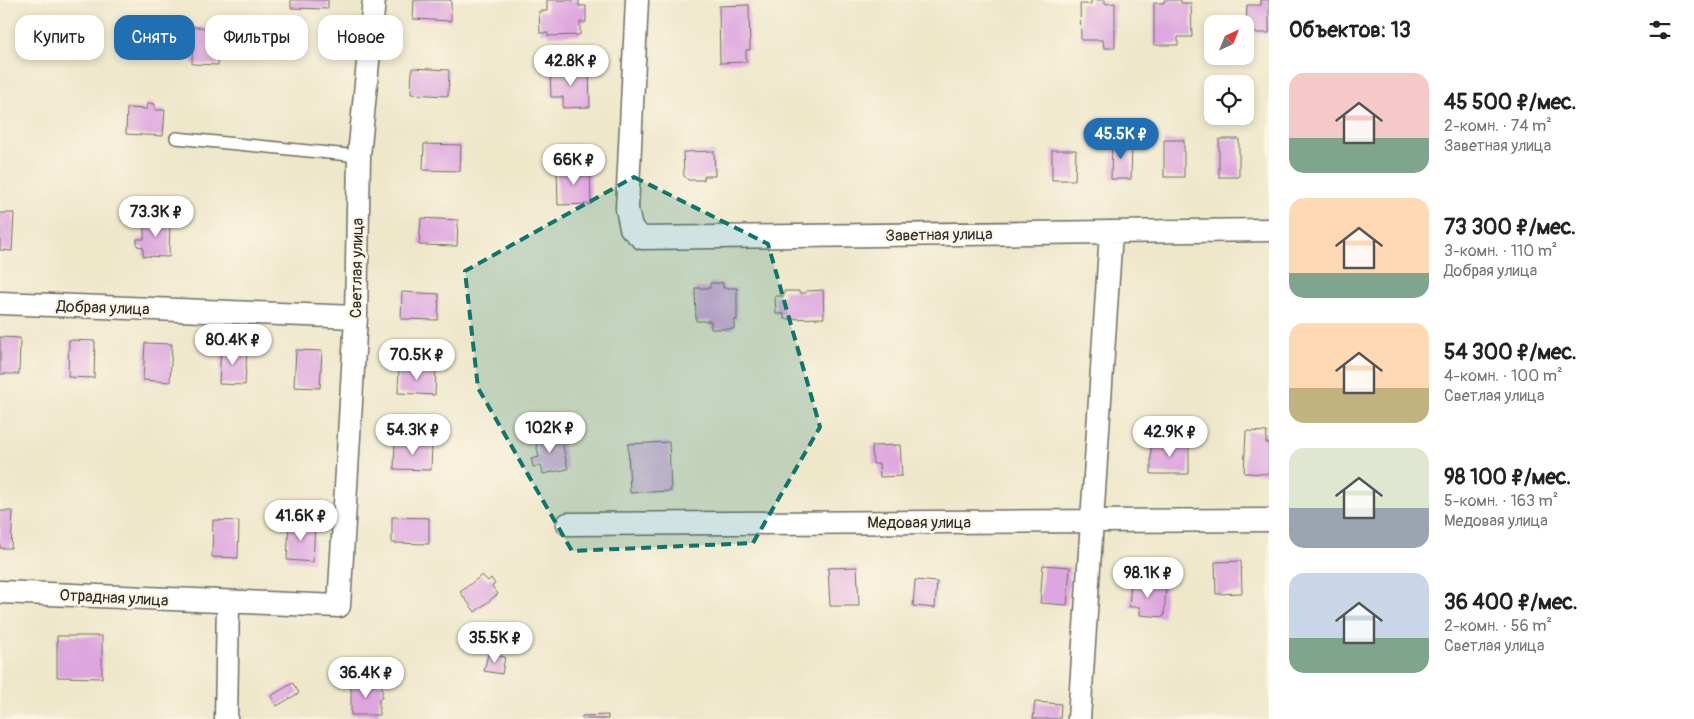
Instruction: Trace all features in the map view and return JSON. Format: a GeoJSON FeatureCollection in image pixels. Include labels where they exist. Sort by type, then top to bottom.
{"type":"FeatureCollection","features":[{"type":"Feature","properties":{"kind":"street","name":"Светлая улица"},"geometry":{"type":"LineString","coordinates":[[228,602],[339,606],[356,317],[359,156],[374,0]]}},
{"type":"Feature","properties":{"kind":"street","name":"Заветная улица"},"geometry":{"type":"LineString","coordinates":[[637,0],[627,209],[631,228],[642,238],[1269,230]]}},
{"type":"Feature","properties":{"kind":"street"},"geometry":{"type":"LineString","coordinates":[[1079,719],[1111,232]]}},
{"type":"Feature","properties":{"kind":"street","name":"Добрая улица"},"geometry":{"type":"LineString","coordinates":[[0,303],[356,317]]}},
{"type":"Feature","properties":{"kind":"street","name":"Медовая улица"},"geometry":{"type":"LineString","coordinates":[[568,524],[1269,520]]}},
{"type":"Feature","properties":{"kind":"street","name":"Отрадная улица"},"geometry":{"type":"LineString","coordinates":[[0,592],[228,602]]}},
{"type":"Feature","properties":{"kind":"street"},"geometry":{"type":"LineString","coordinates":[[226,719],[228,602]]}},
{"type":"Feature","properties":{"kind":"lane"},"geometry":{"type":"LineString","coordinates":[[176,138],[359,156]]}},
{"type":"Feature","properties":{"kind":"highlighted area"},"geometry":{"type":"Polygon","coordinates":[[[634,177],[768,244],[820,427],[753,543],[572,551],[478,388],[465,271],[634,177]]]}},
{"type":"Feature","properties":{"kind":"building"},"geometry":{"type":"Polygon","coordinates":[[[291,0],[328,0],[328,9],[291,8],[291,0]]]}},
{"type":"Feature","properties":{"kind":"building"},"geometry":{"type":"Polygon","coordinates":[[[414,0],[451,0],[451,21],[413,19],[414,0]]]}},
{"type":"Feature","properties":{"kind":"building"},"geometry":{"type":"Polygon","coordinates":[[[547,0],[579,0],[579,6],[586,6],[586,22],[580,22],[580,35],[548,36],[548,33],[540,33],[539,11],[547,11],[547,0]]]}},
{"type":"Feature","properties":{"kind":"building"},"geometry":{"type":"Polygon","coordinates":[[[1091,0],[1105,0],[1105,4],[1115,3],[1115,48],[1104,48],[1103,40],[1081,40],[1080,4],[1091,4],[1091,0]]]}},
{"type":"Feature","properties":{"kind":"building"},"geometry":{"type":"Polygon","coordinates":[[[1164,0],[1181,0],[1181,3],[1191,3],[1192,37],[1178,37],[1178,45],[1154,45],[1154,3],[1164,3],[1164,0]]]}},
{"type":"Feature","properties":{"kind":"building"},"geometry":{"type":"Polygon","coordinates":[[[1261,0],[1269,0],[1269,33],[1254,33],[1254,15],[1247,15],[1247,5],[1261,5],[1261,0]]]}},
{"type":"Feature","properties":{"kind":"building"},"geometry":{"type":"Polygon","coordinates":[[[749,5],[750,50],[746,50],[746,62],[720,63],[719,6],[749,5]]]}},
{"type":"Feature","properties":{"kind":"building"},"geometry":{"type":"Polygon","coordinates":[[[195,27],[205,27],[205,60],[218,60],[218,65],[192,64],[192,60],[195,60],[195,27]]]}},
{"type":"Feature","properties":{"kind":"building"},"geometry":{"type":"Polygon","coordinates":[[[412,68],[449,70],[448,96],[411,94],[412,68]]]}},
{"type":"Feature","properties":{"kind":"building"},"geometry":{"type":"Polygon","coordinates":[[[589,68],[590,107],[563,108],[563,97],[551,97],[550,69],[589,68]]]}},
{"type":"Feature","properties":{"kind":"building"},"geometry":{"type":"Polygon","coordinates":[[[148,103],[155,104],[155,110],[165,110],[163,136],[126,134],[127,108],[147,109],[148,103]]]}},
{"type":"Feature","properties":{"kind":"building"},"geometry":{"type":"Polygon","coordinates":[[[1219,139],[1239,139],[1239,177],[1219,177],[1219,139]]]}},
{"type":"Feature","properties":{"kind":"building"},"geometry":{"type":"Polygon","coordinates":[[[1164,140],[1184,140],[1184,177],[1164,177],[1164,140]]]}},
{"type":"Feature","properties":{"kind":"building"},"geometry":{"type":"Polygon","coordinates":[[[1112,141],[1132,142],[1131,179],[1111,179],[1112,141]]]}},
{"type":"Feature","properties":{"kind":"building"},"geometry":{"type":"Polygon","coordinates":[[[424,144],[461,145],[460,171],[423,170],[424,144]]]}},
{"type":"Feature","properties":{"kind":"building"},"geometry":{"type":"Polygon","coordinates":[[[1052,150],[1076,150],[1075,180],[1052,180],[1052,150]]]}},
{"type":"Feature","properties":{"kind":"building"},"geometry":{"type":"Polygon","coordinates":[[[714,151],[715,176],[704,176],[704,180],[688,180],[684,176],[683,152],[714,151]]]}},
{"type":"Feature","properties":{"kind":"building"},"geometry":{"type":"Polygon","coordinates":[[[590,168],[591,204],[558,205],[557,169],[590,168]]]}},
{"type":"Feature","properties":{"kind":"building"},"geometry":{"type":"Polygon","coordinates":[[[0,213],[14,213],[12,251],[0,250],[0,213]]]}},
{"type":"Feature","properties":{"kind":"building"},"geometry":{"type":"Polygon","coordinates":[[[421,218],[458,220],[457,246],[419,245],[421,218]]]}},
{"type":"Feature","properties":{"kind":"building"},"geometry":{"type":"Polygon","coordinates":[[[144,219],[170,220],[169,257],[143,256],[143,247],[137,246],[137,239],[144,239],[144,219]]]}},
{"type":"Feature","properties":{"kind":"building"},"geometry":{"type":"Polygon","coordinates":[[[710,283],[723,283],[723,288],[737,288],[737,320],[734,320],[734,329],[711,329],[711,321],[696,321],[695,288],[710,288],[710,283]]]}},
{"type":"Feature","properties":{"kind":"building"},"geometry":{"type":"Polygon","coordinates":[[[823,290],[824,318],[784,319],[784,314],[776,314],[775,296],[784,296],[784,291],[806,293],[806,291],[823,290]]]}},
{"type":"Feature","properties":{"kind":"building"},"geometry":{"type":"Polygon","coordinates":[[[402,292],[439,294],[438,320],[401,319],[402,292]]]}},
{"type":"Feature","properties":{"kind":"building"},"geometry":{"type":"Polygon","coordinates":[[[0,337],[20,338],[19,374],[0,374],[0,337]]]}},
{"type":"Feature","properties":{"kind":"building"},"geometry":{"type":"Polygon","coordinates":[[[69,340],[95,341],[94,378],[68,377],[69,340]]]}},
{"type":"Feature","properties":{"kind":"building"},"geometry":{"type":"Polygon","coordinates":[[[145,343],[172,344],[170,382],[143,380],[145,343]]]}},
{"type":"Feature","properties":{"kind":"building"},"geometry":{"type":"Polygon","coordinates":[[[221,347],[247,348],[245,385],[219,384],[221,347]]]}},
{"type":"Feature","properties":{"kind":"building"},"geometry":{"type":"Polygon","coordinates":[[[296,350],[322,351],[320,388],[294,387],[296,350]]]}},
{"type":"Feature","properties":{"kind":"building"},"geometry":{"type":"Polygon","coordinates":[[[399,367],[436,369],[435,395],[398,393],[399,367]]]}},
{"type":"Feature","properties":{"kind":"building"},"geometry":{"type":"Polygon","coordinates":[[[1246,431],[1267,432],[1266,443],[1269,443],[1269,474],[1244,473],[1246,431]]]}},
{"type":"Feature","properties":{"kind":"building"},"geometry":{"type":"Polygon","coordinates":[[[560,433],[568,469],[543,474],[541,465],[533,467],[531,459],[539,457],[535,439],[560,433]]]}},
{"type":"Feature","properties":{"kind":"building"},"geometry":{"type":"Polygon","coordinates":[[[1189,441],[1189,474],[1151,474],[1151,442],[1189,441]]]}},
{"type":"Feature","properties":{"kind":"building"},"geometry":{"type":"Polygon","coordinates":[[[395,442],[432,444],[431,470],[394,469],[395,442]]]}},
{"type":"Feature","properties":{"kind":"building"},"geometry":{"type":"Polygon","coordinates":[[[669,442],[671,491],[630,493],[628,444],[669,442]]]}},
{"type":"Feature","properties":{"kind":"building"},"geometry":{"type":"Polygon","coordinates":[[[900,445],[902,476],[880,477],[879,464],[873,464],[872,446],[900,445]]]}},
{"type":"Feature","properties":{"kind":"building"},"geometry":{"type":"Polygon","coordinates":[[[0,511],[13,511],[11,548],[0,548],[0,511]]]}},
{"type":"Feature","properties":{"kind":"building"},"geometry":{"type":"Polygon","coordinates":[[[392,517],[429,518],[429,544],[392,543],[392,517]]]}},
{"type":"Feature","properties":{"kind":"building"},"geometry":{"type":"Polygon","coordinates":[[[213,520],[239,521],[238,558],[212,557],[213,520]]]}},
{"type":"Feature","properties":{"kind":"building"},"geometry":{"type":"Polygon","coordinates":[[[289,523],[315,524],[313,562],[287,560],[289,523]]]}},
{"type":"Feature","properties":{"kind":"building"},"geometry":{"type":"Polygon","coordinates":[[[1241,561],[1242,593],[1216,594],[1215,562],[1241,561]]]}},
{"type":"Feature","properties":{"kind":"building"},"geometry":{"type":"Polygon","coordinates":[[[1043,565],[1070,567],[1067,605],[1040,603],[1043,565]]]}},
{"type":"Feature","properties":{"kind":"building"},"geometry":{"type":"Polygon","coordinates":[[[857,567],[859,606],[830,606],[828,568],[857,567]]]}},
{"type":"Feature","properties":{"kind":"building"},"geometry":{"type":"Polygon","coordinates":[[[482,575],[488,581],[491,578],[495,584],[492,586],[498,594],[475,612],[460,592],[482,575]]]}},
{"type":"Feature","properties":{"kind":"building"},"geometry":{"type":"Polygon","coordinates":[[[915,580],[937,582],[935,608],[913,606],[915,580]]]}},
{"type":"Feature","properties":{"kind":"building"},"geometry":{"type":"Polygon","coordinates":[[[1131,582],[1166,585],[1164,617],[1140,615],[1140,607],[1129,607],[1131,582]]]}},
{"type":"Feature","properties":{"kind":"building"},"geometry":{"type":"Polygon","coordinates":[[[57,636],[102,636],[102,678],[57,677],[57,636]]]}},
{"type":"Feature","properties":{"kind":"building"},"geometry":{"type":"Polygon","coordinates":[[[488,654],[505,657],[502,674],[484,671],[488,654]]]}},
{"type":"Feature","properties":{"kind":"building"},"geometry":{"type":"Polygon","coordinates":[[[293,683],[299,693],[277,706],[271,696],[293,683]]]}},
{"type":"Feature","properties":{"kind":"building"},"geometry":{"type":"Polygon","coordinates":[[[351,684],[382,684],[382,698],[379,698],[379,715],[351,715],[351,684]]]}},
{"type":"Feature","properties":{"kind":"building"},"geometry":{"type":"Polygon","coordinates":[[[1035,702],[1061,704],[1060,719],[1033,719],[1035,702]]]}},
{"type":"Feature","properties":{"kind":"building"},"geometry":{"type":"Polygon","coordinates":[[[608,715],[608,719],[582,719],[582,716],[608,715]]]}}]}
